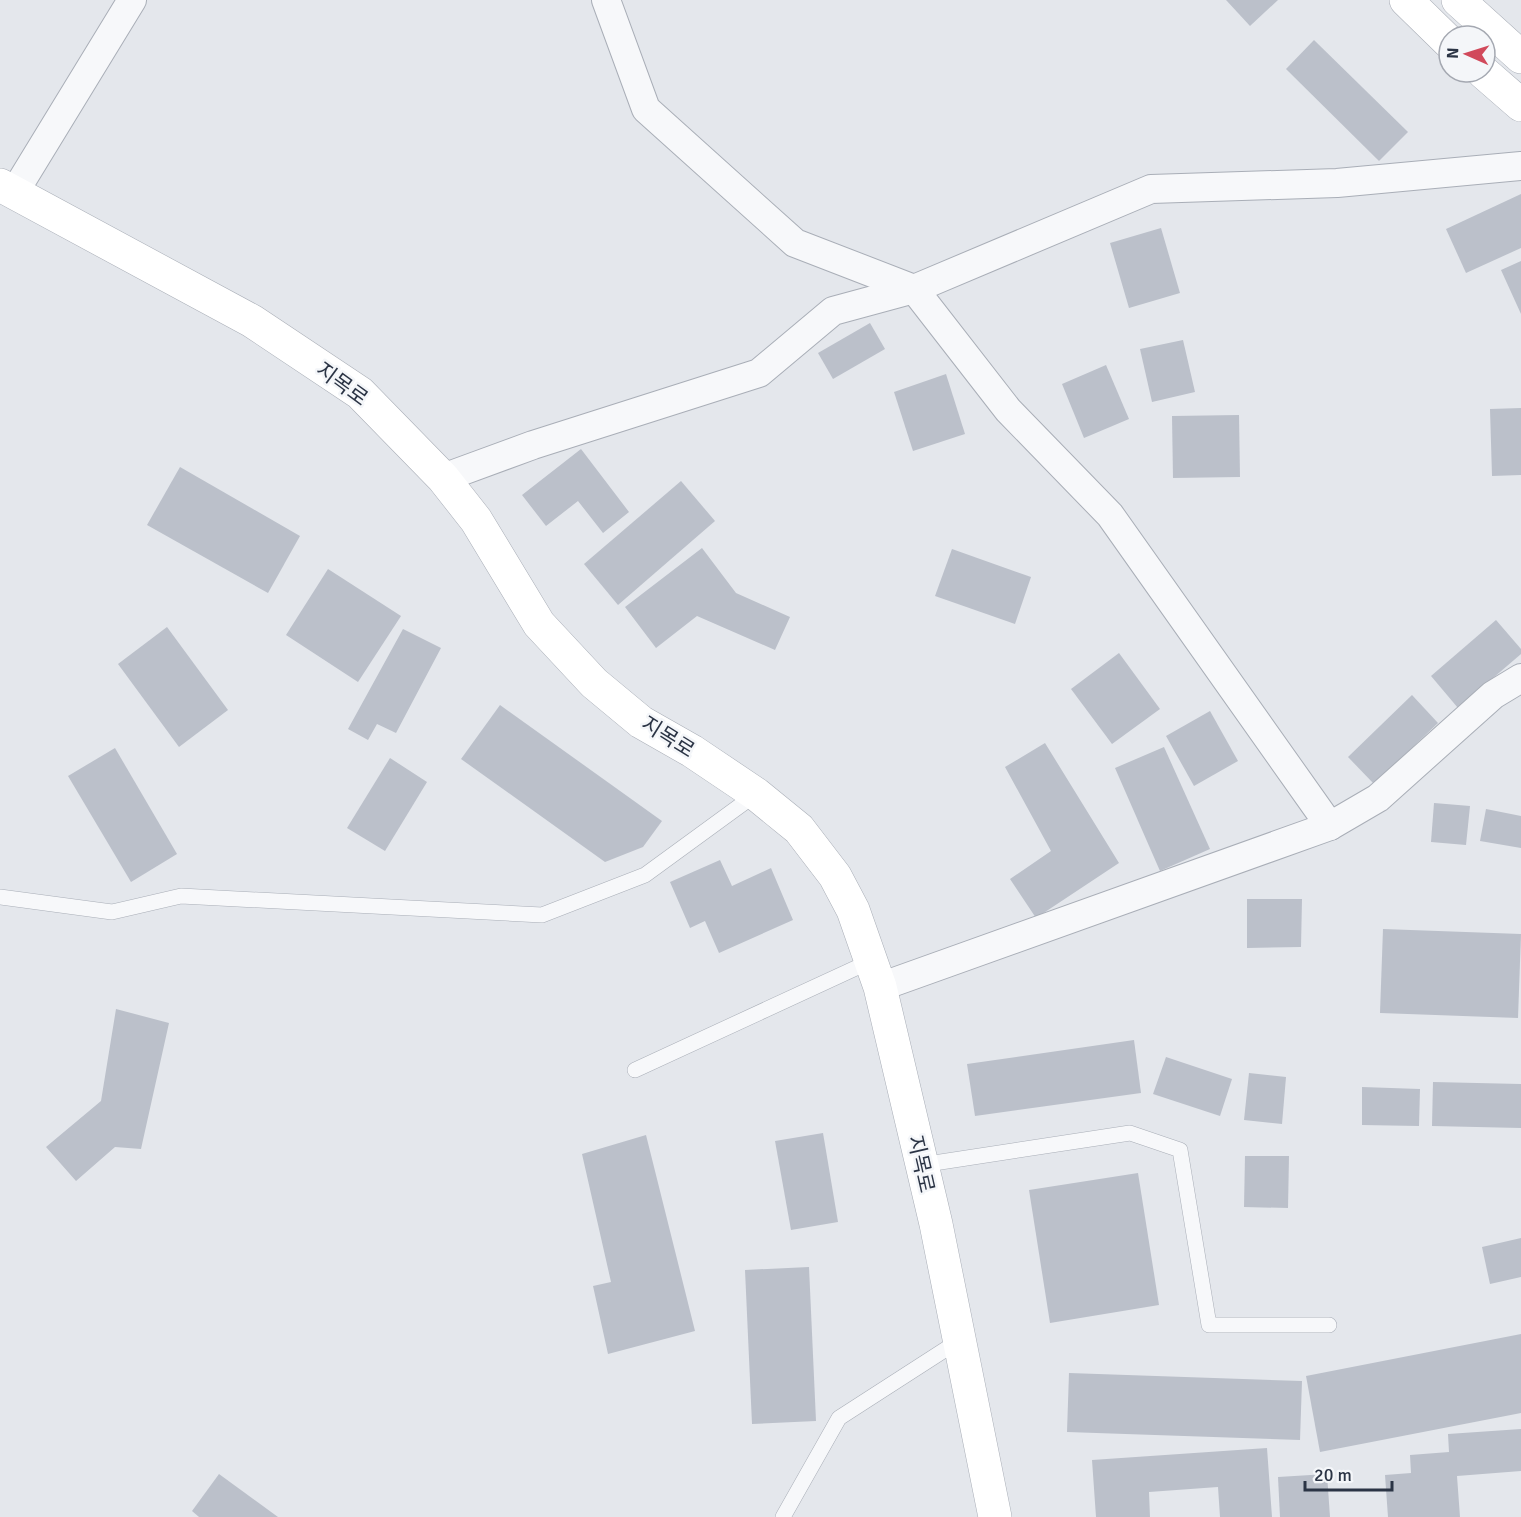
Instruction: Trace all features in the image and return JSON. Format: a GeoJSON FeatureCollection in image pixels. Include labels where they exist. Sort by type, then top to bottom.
{"type":"FeatureCollection","features":[{"type":"Feature","properties":{"kind":"street"},"geometry":{"type":"LineString","coordinates":[[7,189],[132,0]]}},
{"type":"Feature","properties":{"kind":"street"},"geometry":{"type":"LineString","coordinates":[[606,0],[646,109],[795,243],[915,289],[1008,410],[1110,515],[1330,826]]}},
{"type":"Feature","properties":{"kind":"street"},"geometry":{"type":"LineString","coordinates":[[1406,0],[1437,30]]}},
{"type":"Feature","properties":{"kind":"street"},"geometry":{"type":"LineString","coordinates":[[1458,0],[1521,57]]}},
{"type":"Feature","properties":{"kind":"street"},"geometry":{"type":"LineString","coordinates":[[1497,84],[1521,105]]}},
{"type":"Feature","properties":{"kind":"street"},"geometry":{"type":"LineString","coordinates":[[443,478],[533,445],[759,373],[833,310],[915,289],[1151,189],[1337,183],[1521,166]]}},
{"type":"Feature","properties":{"kind":"street","name":"지목로"},"geometry":{"type":"LineString","coordinates":[[7,189],[252,321],[360,393],[443,478],[476,520],[539,624],[594,683],[641,722],[692,751],[756,794],[800,829],[835,876],[853,910],[876,974],[936,1224],[995,1517]]}},
{"type":"Feature","properties":{"kind":"street"},"geometry":{"type":"LineString","coordinates":[[876,974],[1330,826],[1378,798],[1492,695],[1521,678]]}},
{"type":"Feature","properties":{"kind":"lane"},"geometry":{"type":"LineString","coordinates":[[0,897],[112,912],[181,896],[542,915],[645,875],[756,794]]}},
{"type":"Feature","properties":{"kind":"lane"},"geometry":{"type":"LineString","coordinates":[[635,1070],[876,974]]}},
{"type":"Feature","properties":{"kind":"lane"},"geometry":{"type":"LineString","coordinates":[[921,1165],[1130,1133],[1180,1150],[1209,1325],[1329,1324]]}},
{"type":"Feature","properties":{"kind":"lane"},"geometry":{"type":"LineString","coordinates":[[783,1517],[839,1418],[960,1340]]}},
{"type":"Feature","properties":{"kind":"building"},"geometry":{"type":"Polygon","coordinates":[[[1226,0],[1278,0],[1250,26],[1226,0]]]}},
{"type":"Feature","properties":{"kind":"building"},"geometry":{"type":"Polygon","coordinates":[[[1314,40],[1408,132],[1379,161],[1286,69],[1314,40]]]}},
{"type":"Feature","properties":{"kind":"building"},"geometry":{"type":"Polygon","coordinates":[[[1521,194],[1521,248],[1466,273],[1446,229],[1521,194]]]}},
{"type":"Feature","properties":{"kind":"building"},"geometry":{"type":"Polygon","coordinates":[[[1161,228],[1180,293],[1129,308],[1110,243],[1161,228]]]}},
{"type":"Feature","properties":{"kind":"building"},"geometry":{"type":"Polygon","coordinates":[[[1521,261],[1521,314],[1501,270],[1521,261]]]}},
{"type":"Feature","properties":{"kind":"building"},"geometry":{"type":"Polygon","coordinates":[[[870,323],[885,349],[833,379],[818,353],[870,323]]]}},
{"type":"Feature","properties":{"kind":"building"},"geometry":{"type":"Polygon","coordinates":[[[1183,340],[1195,392],[1152,402],[1140,349],[1183,340]]]}},
{"type":"Feature","properties":{"kind":"building"},"geometry":{"type":"Polygon","coordinates":[[[1106,365],[1129,419],[1084,438],[1062,384],[1106,365]]]}},
{"type":"Feature","properties":{"kind":"building"},"geometry":{"type":"Polygon","coordinates":[[[946,374],[965,434],[913,451],[894,392],[946,374]]]}},
{"type":"Feature","properties":{"kind":"building"},"geometry":{"type":"Polygon","coordinates":[[[1521,408],[1521,475],[1492,476],[1490,409],[1521,408]]]}},
{"type":"Feature","properties":{"kind":"building"},"geometry":{"type":"Polygon","coordinates":[[[1239,415],[1240,477],[1173,478],[1172,416],[1239,415]]]}},
{"type":"Feature","properties":{"kind":"building"},"geometry":{"type":"Polygon","coordinates":[[[581,449],[629,512],[603,533],[578,501],[546,526],[522,495],[581,449]]]}},
{"type":"Feature","properties":{"kind":"building"},"geometry":{"type":"Polygon","coordinates":[[[180,467],[300,536],[268,593],[147,525],[180,467]]]}},
{"type":"Feature","properties":{"kind":"building"},"geometry":{"type":"Polygon","coordinates":[[[681,481],[715,521],[618,605],[584,564],[681,481]]]}},
{"type":"Feature","properties":{"kind":"building"},"geometry":{"type":"Polygon","coordinates":[[[702,548],[736,593],[790,617],[775,650],[697,616],[656,648],[625,607],[702,548]]]}},
{"type":"Feature","properties":{"kind":"building"},"geometry":{"type":"Polygon","coordinates":[[[952,549],[1031,577],[1015,624],[935,596],[952,549]]]}},
{"type":"Feature","properties":{"kind":"building"},"geometry":{"type":"Polygon","coordinates":[[[328,569],[401,616],[358,682],[286,635],[328,569]]]}},
{"type":"Feature","properties":{"kind":"building"},"geometry":{"type":"Polygon","coordinates":[[[1496,620],[1521,649],[1521,654],[1458,708],[1431,676],[1496,620]]]}},
{"type":"Feature","properties":{"kind":"building"},"geometry":{"type":"Polygon","coordinates":[[[167,627],[228,710],[179,747],[118,664],[167,627]]]}},
{"type":"Feature","properties":{"kind":"building"},"geometry":{"type":"Polygon","coordinates":[[[403,629],[441,648],[396,733],[377,724],[368,740],[348,729],[403,629]]]}},
{"type":"Feature","properties":{"kind":"building"},"geometry":{"type":"Polygon","coordinates":[[[1119,653],[1160,709],[1112,744],[1071,689],[1119,653]]]}},
{"type":"Feature","properties":{"kind":"building"},"geometry":{"type":"Polygon","coordinates":[[[1412,695],[1438,723],[1374,784],[1348,757],[1412,695]]]}},
{"type":"Feature","properties":{"kind":"building"},"geometry":{"type":"Polygon","coordinates":[[[500,705],[662,821],[643,847],[605,862],[461,759],[500,705]]]}},
{"type":"Feature","properties":{"kind":"building"},"geometry":{"type":"Polygon","coordinates":[[[1210,711],[1238,761],[1194,786],[1166,736],[1210,711]]]}},
{"type":"Feature","properties":{"kind":"building"},"geometry":{"type":"Polygon","coordinates":[[[1045,743],[1119,863],[1036,918],[1010,879],[1051,851],[1005,767],[1045,743]]]}},
{"type":"Feature","properties":{"kind":"building"},"geometry":{"type":"Polygon","coordinates":[[[1164,747],[1210,849],[1160,871],[1115,768],[1164,747]]]}},
{"type":"Feature","properties":{"kind":"building"},"geometry":{"type":"Polygon","coordinates":[[[115,748],[177,854],[131,882],[68,776],[115,748]]]}},
{"type":"Feature","properties":{"kind":"building"},"geometry":{"type":"Polygon","coordinates":[[[390,758],[427,782],[385,851],[347,828],[390,758]]]}},
{"type":"Feature","properties":{"kind":"building"},"geometry":{"type":"Polygon","coordinates":[[[1434,803],[1470,806],[1466,845],[1431,842],[1434,803]]]}},
{"type":"Feature","properties":{"kind":"building"},"geometry":{"type":"Polygon","coordinates":[[[1486,809],[1521,816],[1521,848],[1480,841],[1486,809]]]}},
{"type":"Feature","properties":{"kind":"building"},"geometry":{"type":"Polygon","coordinates":[[[720,860],[732,886],[771,868],[793,920],[719,953],[705,921],[690,928],[670,882],[720,860]]]}},
{"type":"Feature","properties":{"kind":"building"},"geometry":{"type":"Polygon","coordinates":[[[1247,899],[1302,899],[1301,947],[1247,948],[1247,899]]]}},
{"type":"Feature","properties":{"kind":"building"},"geometry":{"type":"Polygon","coordinates":[[[1383,929],[1521,934],[1518,1018],[1380,1013],[1383,929]]]}},
{"type":"Feature","properties":{"kind":"building"},"geometry":{"type":"Polygon","coordinates":[[[116,1009],[169,1023],[141,1149],[115,1147],[76,1181],[46,1147],[101,1101],[116,1009]]]}},
{"type":"Feature","properties":{"kind":"building"},"geometry":{"type":"Polygon","coordinates":[[[1134,1040],[1141,1093],[975,1116],[967,1064],[1134,1040]]]}},
{"type":"Feature","properties":{"kind":"building"},"geometry":{"type":"Polygon","coordinates":[[[1166,1057],[1232,1079],[1220,1116],[1153,1094],[1166,1057]]]}},
{"type":"Feature","properties":{"kind":"building"},"geometry":{"type":"Polygon","coordinates":[[[1249,1073],[1286,1077],[1282,1124],[1244,1120],[1249,1073]]]}},
{"type":"Feature","properties":{"kind":"building"},"geometry":{"type":"Polygon","coordinates":[[[1433,1082],[1521,1084],[1521,1128],[1432,1126],[1433,1082]]]}},
{"type":"Feature","properties":{"kind":"building"},"geometry":{"type":"Polygon","coordinates":[[[1362,1087],[1420,1089],[1419,1126],[1362,1125],[1362,1087]]]}},
{"type":"Feature","properties":{"kind":"building"},"geometry":{"type":"Polygon","coordinates":[[[823,1133],[838,1222],[791,1230],[775,1141],[823,1133]]]}},
{"type":"Feature","properties":{"kind":"building"},"geometry":{"type":"Polygon","coordinates":[[[646,1135],[695,1331],[608,1354],[593,1286],[611,1282],[582,1154],[646,1135]]]}},
{"type":"Feature","properties":{"kind":"building"},"geometry":{"type":"Polygon","coordinates":[[[1245,1156],[1289,1156],[1288,1208],[1244,1207],[1245,1156]]]}},
{"type":"Feature","properties":{"kind":"building"},"geometry":{"type":"Polygon","coordinates":[[[1138,1173],[1159,1305],[1050,1323],[1029,1190],[1138,1173]]]}},
{"type":"Feature","properties":{"kind":"building"},"geometry":{"type":"Polygon","coordinates":[[[1521,1238],[1521,1277],[1490,1284],[1482,1247],[1521,1238]]]}},
{"type":"Feature","properties":{"kind":"building"},"geometry":{"type":"Polygon","coordinates":[[[809,1267],[816,1421],[752,1424],[745,1270],[809,1267]]]}},
{"type":"Feature","properties":{"kind":"building"},"geometry":{"type":"Polygon","coordinates":[[[1521,1334],[1521,1413],[1320,1452],[1306,1376],[1521,1334]]]}},
{"type":"Feature","properties":{"kind":"building"},"geometry":{"type":"Polygon","coordinates":[[[1069,1373],[1302,1381],[1300,1440],[1067,1432],[1069,1373]]]}},
{"type":"Feature","properties":{"kind":"building"},"geometry":{"type":"Polygon","coordinates":[[[1521,1429],[1521,1471],[1457,1476],[1460,1517],[1388,1517],[1385,1475],[1411,1473],[1410,1455],[1449,1452],[1448,1434],[1521,1429]]]}},
{"type":"Feature","properties":{"kind":"building"},"geometry":{"type":"Polygon","coordinates":[[[1267,1448],[1272,1517],[1220,1517],[1218,1487],[1149,1492],[1150,1517],[1096,1517],[1092,1460],[1267,1448]]]}},
{"type":"Feature","properties":{"kind":"building"},"geometry":{"type":"Polygon","coordinates":[[[219,1474],[278,1517],[199,1517],[192,1511],[219,1474]]]}},
{"type":"Feature","properties":{"kind":"building"},"geometry":{"type":"Polygon","coordinates":[[[1327,1474],[1330,1517],[1280,1517],[1278,1477],[1327,1474]]]}}]}
